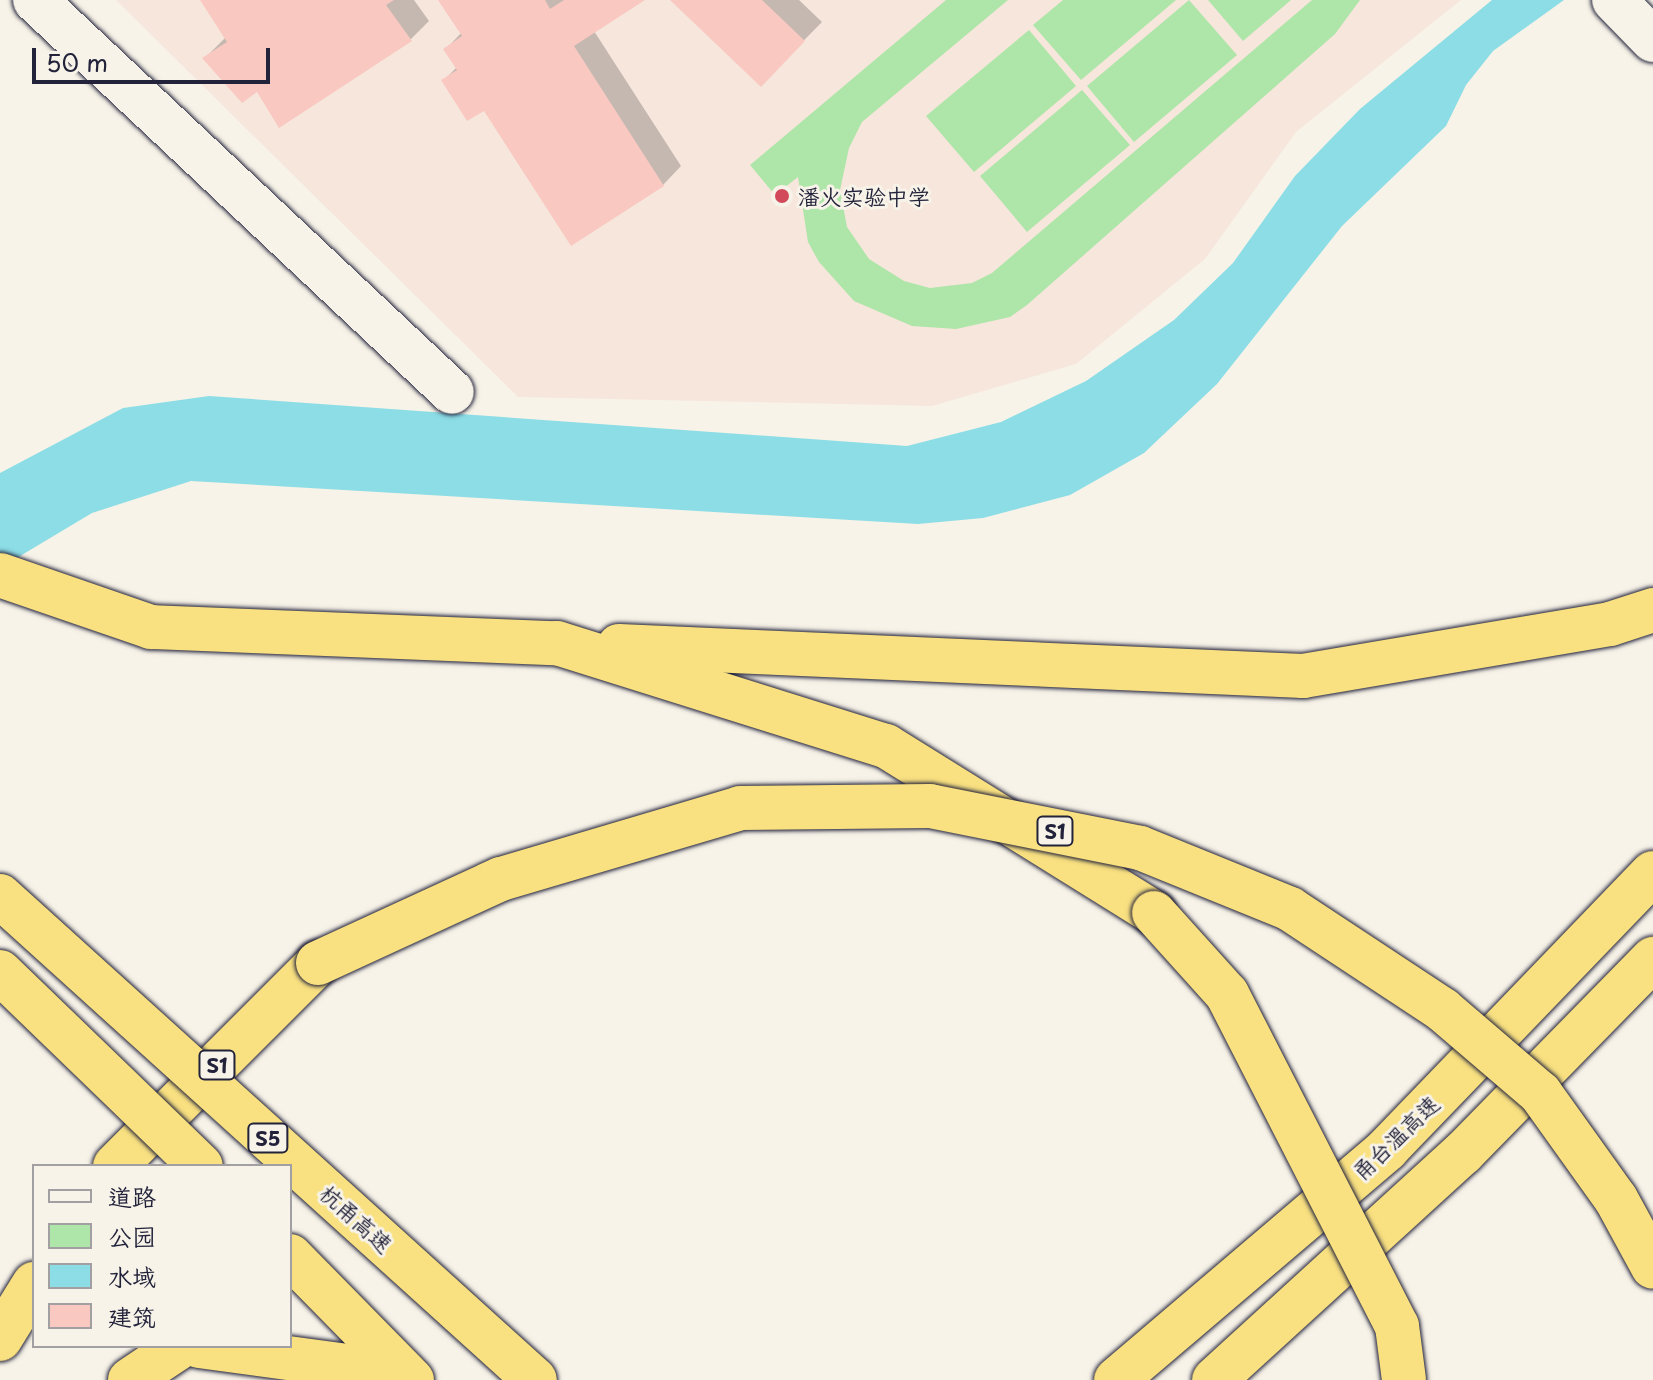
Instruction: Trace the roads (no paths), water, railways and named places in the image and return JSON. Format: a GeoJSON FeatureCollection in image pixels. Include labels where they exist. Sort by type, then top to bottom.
{"type":"FeatureCollection","features":[{"type":"Feature","properties":{"kind":"highway"},"geometry":{"type":"LineString","coordinates":[[0,575],[151,627],[1303,676],[1610,624],[1653,610]]}},
{"type":"Feature","properties":{"kind":"highway"},"geometry":{"type":"LineString","coordinates":[[557,643],[886,746],[1154,913],[1227,994],[1397,1326],[1404,1380]]}},
{"type":"Feature","properties":{"kind":"highway","name":"S1"},"geometry":{"type":"LineString","coordinates":[[117,1164],[318,963],[501,879],[740,808],[930,806],[1140,848],[1290,909],[1443,1010],[1540,1093],[1616,1199],[1653,1267]]}},
{"type":"Feature","properties":{"kind":"highway","name":"甬台温高速"},"geometry":{"type":"LineString","coordinates":[[1116,1380],[1387,1149],[1653,873]]}},
{"type":"Feature","properties":{"kind":"highway","name":"杭甬高速"},"geometry":{"type":"LineString","coordinates":[[0,896],[535,1380]]}},
{"type":"Feature","properties":{"kind":"highway"},"geometry":{"type":"LineString","coordinates":[[1214,1380],[1463,1153],[1653,959]]}},
{"type":"Feature","properties":{"kind":"highway"},"geometry":{"type":"LineString","coordinates":[[0,972],[199,1164]]}},
{"type":"Feature","properties":{"kind":"highway"},"geometry":{"type":"LineString","coordinates":[[292,1258],[409,1377]]}},
{"type":"Feature","properties":{"kind":"highway"},"geometry":{"type":"LineString","coordinates":[[0,1339],[32,1287]]}},
{"type":"Feature","properties":{"kind":"highway"},"geometry":{"type":"LineString","coordinates":[[1098,1380],[1217,1295]]}},
{"type":"Feature","properties":{"kind":"highway"},"geometry":{"type":"LineString","coordinates":[[130,1380],[178,1348]]}},
{"type":"Feature","properties":{"kind":"highway"},"geometry":{"type":"LineString","coordinates":[[213,1348],[409,1377]]}},
{"type":"Feature","properties":{"kind":"street"},"geometry":{"type":"LineString","coordinates":[[35,0],[452,392]]}},
{"type":"Feature","properties":{"kind":"street"},"geometry":{"type":"LineString","coordinates":[[1614,0],[1653,40]]}},
{"type":"Feature","properties":{"kind":"water"},"geometry":{"type":"Polygon","coordinates":[[[1492,0],[1564,0],[1493,51],[1466,85],[1446,126],[1342,226],[1217,384],[1144,453],[1070,495],[983,518],[918,524],[191,481],[92,513],[0,568],[0,473],[123,408],[209,396],[907,446],[1001,422],[1086,381],[1174,320],[1233,263],[1295,176],[1360,109],[1492,0]]]}},
{"type":"Feature","properties":{"kind":"place","name":"潘火实验中学"},"geometry":{"type":"Point","coordinates":[782,196]}}]}
